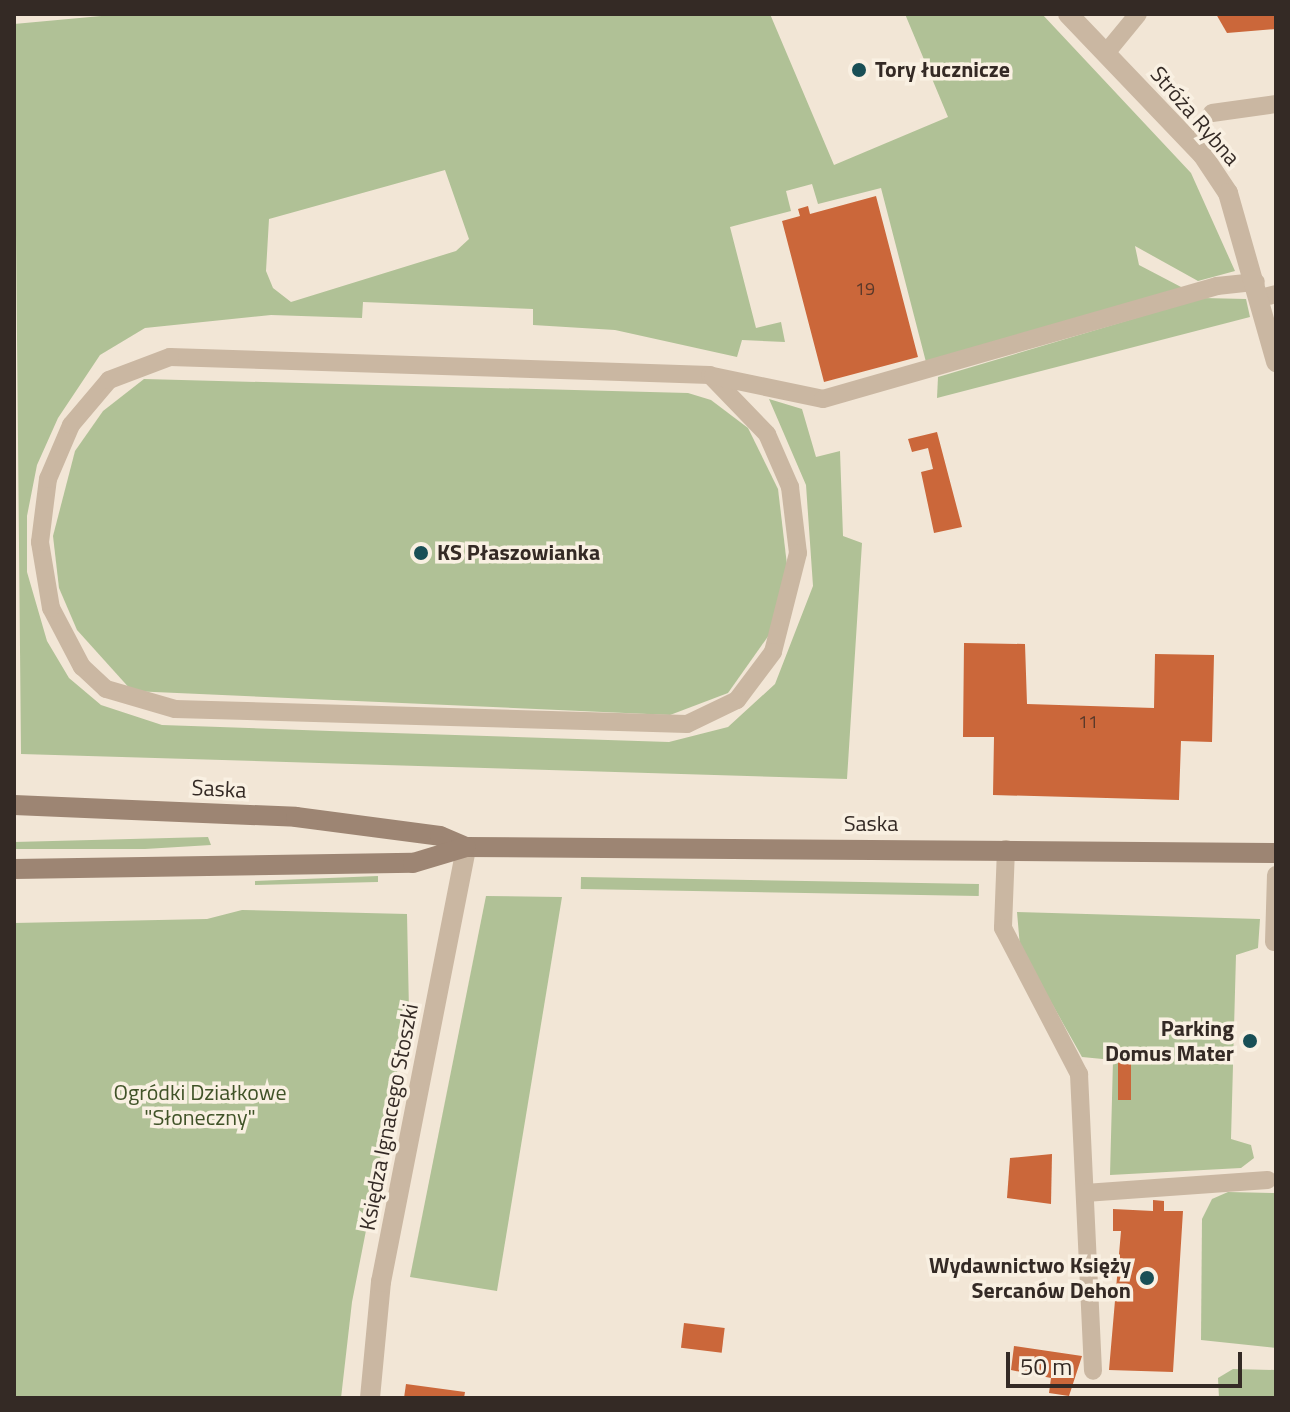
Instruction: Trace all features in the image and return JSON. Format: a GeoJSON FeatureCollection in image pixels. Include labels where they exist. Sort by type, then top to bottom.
{"type":"FeatureCollection","features":[{"type":"Feature","properties":{"kind":"street","name":"Stróża Rybna"},"geometry":{"type":"LineString","coordinates":[[1068,14],[1202,154],[1228,193],[1265,291],[1276,362]]}},
{"type":"Feature","properties":{"kind":"street","name":"Saska"},"geometry":{"type":"LineString","coordinates":[[14,805],[296,817],[440,836],[466,847]]}},
{"type":"Feature","properties":{"kind":"street","name":"Saska"},"geometry":{"type":"LineString","coordinates":[[14,869],[413,863],[466,847],[1276,853]]}},
{"type":"Feature","properties":{"kind":"street","name":"Księdza Ignacego Stoszki"},"geometry":{"type":"LineString","coordinates":[[370,1398],[381,1282],[466,847]]}},
{"type":"Feature","properties":{"kind":"lane"},"geometry":{"type":"LineString","coordinates":[[1106,53],[1138,14]]}},
{"type":"Feature","properties":{"kind":"lane"},"geometry":{"type":"LineString","coordinates":[[1212,113],[1276,104]]}},
{"type":"Feature","properties":{"kind":"lane"},"geometry":{"type":"LineString","coordinates":[[710,375],[750,412],[780,460],[798,553],[773,652],[737,700],[712,716],[661,725],[138,704],[82,667],[51,608],[40,542],[58,452],[88,402],[138,363],[170,357],[710,375],[823,399],[1217,286],[1265,291]]}},
{"type":"Feature","properties":{"kind":"lane"},"geometry":{"type":"LineString","coordinates":[[1006,849],[1003,928],[1079,1074],[1093,1371]]}},
{"type":"Feature","properties":{"kind":"lane"},"geometry":{"type":"LineString","coordinates":[[1274,942],[1276,875]]}},
{"type":"Feature","properties":{"kind":"lane"},"geometry":{"type":"LineString","coordinates":[[1085,1193],[1268,1180]]}},
{"type":"Feature","properties":{"kind":"green space"},"geometry":{"type":"Polygon","coordinates":[[[123,14],[770,14],[834,165],[948,117],[905,14],[1042,14],[1191,173],[1235,271],[1198,281],[1135,246],[1139,265],[1183,288],[926,362],[881,188],[818,204],[812,184],[786,191],[791,211],[730,227],[756,328],[781,322],[785,342],[742,340],[737,357],[615,330],[533,325],[533,309],[363,302],[362,318],[271,315],[145,328],[100,355],[58,418],[37,465],[27,516],[27,572],[47,641],[69,678],[101,705],[162,725],[330,731],[669,742],[728,727],[775,684],[813,586],[806,485],[769,399],[802,409],[816,457],[840,451],[843,536],[862,543],[847,779],[21,754],[14,24],[123,14]],[[445,170],[269,219],[266,271],[273,288],[291,302],[456,251],[469,239],[445,170]]]}},
{"type":"Feature","properties":{"kind":"green space"},"geometry":{"type":"Polygon","coordinates":[[[1203,298],[1246,299],[1250,317],[937,398],[938,377],[1203,298]]]}},
{"type":"Feature","properties":{"kind":"green space","name":"KS Płaszowianka"},"geometry":{"type":"Polygon","coordinates":[[[144,379],[688,393],[711,400],[748,428],[778,489],[787,565],[769,635],[728,693],[670,715],[132,691],[77,630],[59,588],[53,536],[75,451],[103,411],[144,379]]]}},
{"type":"Feature","properties":{"kind":"green space"},"geometry":{"type":"Polygon","coordinates":[[[208,837],[211,845],[145,849],[14,849],[14,842],[208,837]]]}},
{"type":"Feature","properties":{"kind":"green space"},"geometry":{"type":"Polygon","coordinates":[[[378,876],[378,882],[255,885],[255,881],[378,876]]]}},
{"type":"Feature","properties":{"kind":"green space"},"geometry":{"type":"Polygon","coordinates":[[[581,877],[979,884],[979,896],[581,889],[581,877]]]}},
{"type":"Feature","properties":{"kind":"green space"},"geometry":{"type":"Polygon","coordinates":[[[486,896],[562,897],[497,1291],[410,1277],[486,896]]]}},
{"type":"Feature","properties":{"kind":"green space","name":"Ogródki Działkowe \"Słoneczny\""},"geometry":{"type":"Polygon","coordinates":[[[242,910],[407,914],[409,1011],[352,1302],[341,1398],[14,1398],[14,923],[207,919],[242,910]]]}},
{"type":"Feature","properties":{"kind":"green space"},"geometry":{"type":"Polygon","coordinates":[[[1017,912],[1260,919],[1258,948],[1236,955],[1231,1139],[1251,1145],[1254,1158],[1241,1168],[1110,1175],[1113,1060],[1082,1057],[1020,947],[1017,912]]]}},
{"type":"Feature","properties":{"kind":"green space"},"geometry":{"type":"Polygon","coordinates":[[[1228,1192],[1276,1193],[1276,1348],[1201,1340],[1202,1219],[1212,1199],[1228,1192]]]}},
{"type":"Feature","properties":{"kind":"green space"},"geometry":{"type":"Polygon","coordinates":[[[1233,1369],[1276,1370],[1276,1398],[1219,1398],[1218,1378],[1233,1369]]]}},
{"type":"Feature","properties":{"kind":"building"},"geometry":{"type":"Polygon","coordinates":[[[1216,14],[1276,14],[1276,29],[1227,33],[1216,14]]]}},
{"type":"Feature","properties":{"kind":"building"},"geometry":{"type":"Polygon","coordinates":[[[876,196],[918,357],[824,382],[782,221],[800,216],[798,209],[808,206],[810,214],[876,196]]]}},
{"type":"Feature","properties":{"kind":"building"},"geometry":{"type":"Polygon","coordinates":[[[937,432],[962,527],[934,533],[921,472],[933,469],[928,448],[912,452],[908,439],[937,432]]]}},
{"type":"Feature","properties":{"kind":"building"},"geometry":{"type":"Polygon","coordinates":[[[964,643],[1025,644],[1027,704],[1154,708],[1155,654],[1214,655],[1212,742],[1181,741],[1179,800],[993,795],[994,737],[963,737],[964,643]]]}},
{"type":"Feature","properties":{"kind":"building"},"geometry":{"type":"Polygon","coordinates":[[[1118,1059],[1131,1059],[1131,1100],[1118,1100],[1118,1059]]]}},
{"type":"Feature","properties":{"kind":"building"},"geometry":{"type":"Polygon","coordinates":[[[1052,1154],[1051,1204],[1007,1198],[1010,1158],[1052,1154]]]}},
{"type":"Feature","properties":{"kind":"building","name":"Wydawnictwo Księży Sercanów Dehon"},"geometry":{"type":"Polygon","coordinates":[[[1153,1200],[1164,1201],[1164,1211],[1183,1211],[1173,1372],[1109,1370],[1121,1231],[1113,1231],[1113,1209],[1153,1211],[1153,1200]]]}},
{"type":"Feature","properties":{"kind":"building"},"geometry":{"type":"Polygon","coordinates":[[[684,1323],[725,1328],[722,1353],[681,1348],[684,1323]]]}},
{"type":"Feature","properties":{"kind":"building"},"geometry":{"type":"Polygon","coordinates":[[[1014,1346],[1082,1356],[1069,1396],[1049,1393],[1051,1378],[1011,1370],[1014,1346]]]}},
{"type":"Feature","properties":{"kind":"building"},"geometry":{"type":"Polygon","coordinates":[[[406,1384],[465,1392],[464,1398],[404,1398],[406,1384]]]}},
{"type":"Feature","properties":{"kind":"place","name":"Tory łucznicze"},"geometry":{"type":"Point","coordinates":[859,70]}},
{"type":"Feature","properties":{"kind":"place","name":"KS Płaszowianka"},"geometry":{"type":"Point","coordinates":[421,553]}},
{"type":"Feature","properties":{"kind":"place","name":"Parking Domus Mater"},"geometry":{"type":"Point","coordinates":[1250,1041]}},
{"type":"Feature","properties":{"kind":"place","name":"Wydawnictwo Księży Sercanów Dehon"},"geometry":{"type":"Point","coordinates":[1147,1278]}}]}
